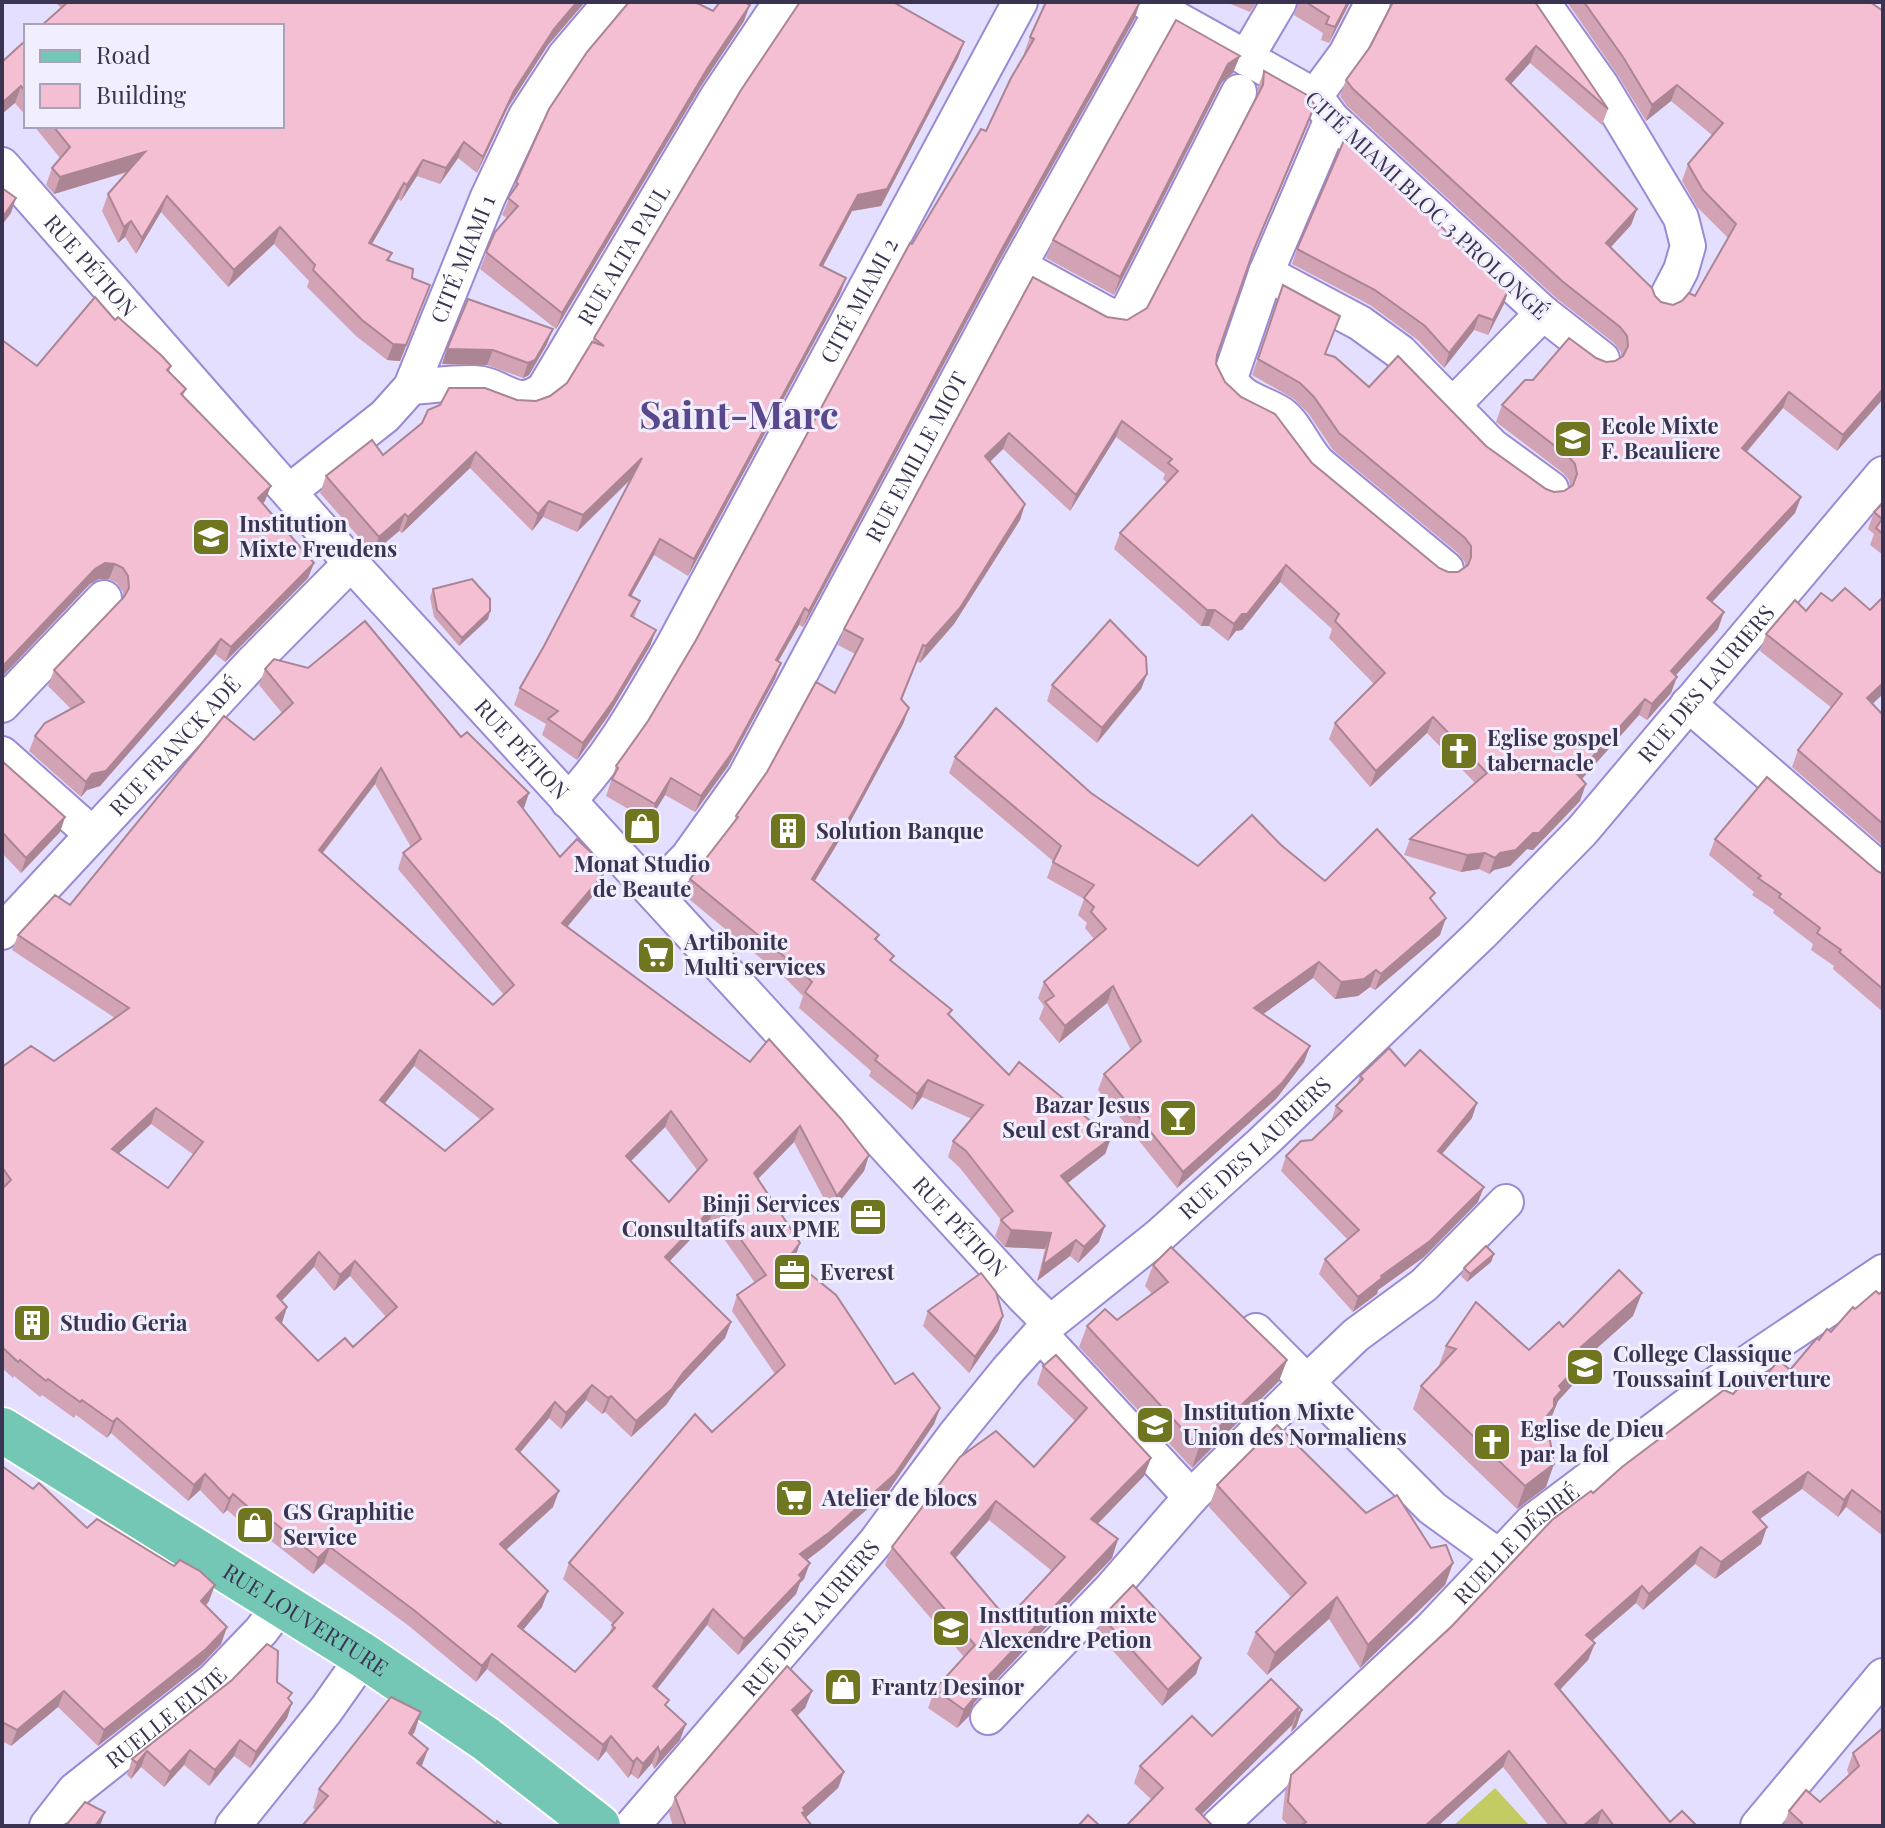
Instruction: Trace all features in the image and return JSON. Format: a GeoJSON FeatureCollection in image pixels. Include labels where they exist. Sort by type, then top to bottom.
{"type":"FeatureCollection","features":[{"type":"Feature","properties":{"kind":"main road","name":"RUE LOUVERTURE"},"geometry":{"type":"LineString","coordinates":[[2,1430],[364,1656],[486,1739],[598,1826]]}},
{"type":"Feature","properties":{"kind":"street","name":"CITÉ MIAMI 1"},"geometry":{"type":"LineString","coordinates":[[290,491],[385,416],[411,387],[488,197],[526,116],[565,56],[611,2]]}},
{"type":"Feature","properties":{"kind":"street","name":"RUE ALTA PAUL"},"geometry":{"type":"LineString","coordinates":[[411,387],[477,382],[521,399],[533,398],[544,389],[718,96],[781,2]]}},
{"type":"Feature","properties":{"kind":"street","name":"CITÉ MIAMI 2"},"geometry":{"type":"LineString","coordinates":[[568,801],[590,778],[623,733],[673,646],[1020,2]]}},
{"type":"Feature","properties":{"kind":"street"},"geometry":{"type":"LineString","coordinates":[[1246,58],[1279,2]]}},
{"type":"Feature","properties":{"kind":"street"},"geometry":{"type":"LineString","coordinates":[[1373,2],[1323,107],[1230,378],[1242,394],[1289,422],[1307,452],[1319,464],[1446,569]]}},
{"type":"Feature","properties":{"kind":"street"},"geometry":{"type":"LineString","coordinates":[[1542,2],[1601,85],[1681,218],[1688,246],[1681,270],[1665,301]]}},
{"type":"Feature","properties":{"kind":"street","name":"CITÉ MIAMI BLOC 3 PROLONGÉ"},"geometry":{"type":"LineString","coordinates":[[1154,6],[1246,58],[1323,107],[1543,313],[1602,359]]}},
{"type":"Feature","properties":{"kind":"street","name":"RUE EMILLE MIOT"},"geometry":{"type":"LineString","coordinates":[[654,892],[688,857],[745,777],[1019,266],[1154,6]]}},
{"type":"Feature","properties":{"kind":"street"},"geometry":{"type":"LineString","coordinates":[[1019,266],[1110,316],[1120,316],[1129,309],[1239,92]]}},
{"type":"Feature","properties":{"kind":"street","name":"RUE PÉTION"},"geometry":{"type":"LineString","coordinates":[[2,165],[351,563],[1024,1297],[1045,1328],[1191,1497]]}},
{"type":"Feature","properties":{"kind":"street"},"geometry":{"type":"LineString","coordinates":[[1266,273],[1312,295],[1390,345],[1492,446],[1551,489]]}},
{"type":"Feature","properties":{"kind":"street"},"geometry":{"type":"LineString","coordinates":[[1452,406],[1543,313]]}},
{"type":"Feature","properties":{"kind":"street","name":"RUE DES LAURIERS"},"geometry":{"type":"LineString","coordinates":[[632,1826],[875,1543],[955,1435],[1045,1328],[1169,1246],[1262,1143],[1481,934],[1582,831],[1883,474]]}},
{"type":"Feature","properties":{"kind":"street","name":"RUE FRANCK ADÉ"},"geometry":{"type":"LineString","coordinates":[[2,932],[252,663],[351,563]]}},
{"type":"Feature","properties":{"kind":"street"},"geometry":{"type":"LineString","coordinates":[[2,705],[104,598]]}},
{"type":"Feature","properties":{"kind":"street"},"geometry":{"type":"LineString","coordinates":[[1688,704],[1883,872]]}},
{"type":"Feature","properties":{"kind":"street"},"geometry":{"type":"LineString","coordinates":[[2,754],[92,834]]}},
{"type":"Feature","properties":{"kind":"street"},"geometry":{"type":"LineString","coordinates":[[988,1717],[1112,1588],[1191,1497],[1356,1335],[1424,1285],[1506,1202]]}},
{"type":"Feature","properties":{"kind":"street","name":"RUELLE DÉSIRÉ"},"geometry":{"type":"LineString","coordinates":[[1219,1826],[1431,1629],[1532,1522],[1660,1425],[1883,1272]]}},
{"type":"Feature","properties":{"kind":"street"},"geometry":{"type":"LineString","coordinates":[[1234,1310],[1432,1508],[1498,1556]]}},
{"type":"Feature","properties":{"kind":"street","name":"RUELLE ELVIE"},"geometry":{"type":"LineString","coordinates":[[47,1826],[75,1790],[214,1680],[261,1631],[282,1603]]}},
{"type":"Feature","properties":{"kind":"street"},"geometry":{"type":"LineString","coordinates":[[233,1826],[326,1710],[364,1656]]}},
{"type":"Feature","properties":{"kind":"street"},"geometry":{"type":"LineString","coordinates":[[1758,1826],[1883,1676]]}},
{"type":"Feature","properties":{"kind":"green space"},"geometry":{"type":"Polygon","coordinates":[[[1495,1788],[1530,1826],[1453,1826],[1495,1788]]]}},
{"type":"Feature","properties":{"kind":"building"},"geometry":{"type":"Polygon","coordinates":[[[68,2],[577,2],[554,29],[514,91],[483,157],[464,142],[446,168],[423,160],[407,185],[404,183],[369,243],[392,253],[387,260],[413,269],[412,278],[430,285],[406,345],[393,344],[362,320],[313,270],[315,265],[280,227],[234,270],[167,196],[142,238],[131,221],[124,227],[108,194],[145,152],[60,177],[52,168],[70,147],[55,128],[284,128],[284,24],[43,24],[68,2]]]}},
{"type":"Feature","properties":{"kind":"building"},"geometry":{"type":"Polygon","coordinates":[[[629,2],[695,2],[713,11],[720,2],[750,5],[707,69],[562,313],[486,252],[495,232],[518,206],[508,198],[518,184],[516,182],[549,109],[587,52],[629,2]]]}},
{"type":"Feature","properties":{"kind":"building"},"geometry":{"type":"Polygon","coordinates":[[[800,2],[893,2],[964,42],[887,189],[858,195],[820,265],[846,278],[694,559],[660,539],[629,595],[640,601],[631,616],[656,630],[614,700],[583,743],[548,719],[558,711],[520,688],[642,458],[583,515],[549,501],[538,514],[476,452],[408,517],[405,514],[379,537],[326,476],[372,440],[383,455],[422,423],[428,410],[440,405],[449,388],[485,388],[517,400],[536,401],[550,396],[567,383],[592,342],[604,346],[594,338],[741,90],[800,2]]]}},
{"type":"Feature","properties":{"kind":"building"},"geometry":{"type":"Polygon","coordinates":[[[1046,2],[1140,2],[1003,247],[809,611],[805,608],[776,660],[781,663],[734,750],[701,796],[671,778],[655,804],[612,779],[618,768],[616,766],[648,721],[696,640],[910,243],[981,129],[986,131],[1034,39],[1030,37],[1046,2]]]}},
{"type":"Feature","properties":{"kind":"building"},"geometry":{"type":"Polygon","coordinates":[[[1306,2],[1348,2],[1335,27],[1326,24],[1329,17],[1306,2]]]}},
{"type":"Feature","properties":{"kind":"building"},"geometry":{"type":"Polygon","coordinates":[[[1393,2],[1535,2],[1608,109],[1536,46],[1506,79],[1637,209],[1606,243],[1652,288],[1661,302],[1673,305],[1689,293],[1695,296],[1736,224],[1703,190],[1688,164],[1723,123],[1677,85],[1652,105],[1584,2],[1870,2],[1883,11],[1883,389],[1843,435],[1789,392],[1742,448],[1801,497],[1707,598],[1724,612],[1671,671],[1677,677],[1652,704],[1645,699],[1577,774],[1586,784],[1539,833],[1533,833],[1516,850],[1500,853],[1495,858],[1485,853],[1467,855],[1410,839],[1487,773],[1433,717],[1376,771],[1335,723],[1385,673],[1335,621],[1339,614],[1286,565],[1247,614],[1242,614],[1234,624],[1215,610],[1207,610],[1120,533],[1178,471],[1168,463],[1172,459],[1122,421],[1076,495],[1009,433],[985,456],[1025,504],[960,608],[926,646],[923,645],[901,699],[909,708],[854,810],[812,879],[879,935],[875,939],[894,956],[890,960],[952,1010],[948,1014],[1009,1075],[1019,1062],[1111,1138],[1061,1176],[1105,1226],[1084,1247],[1076,1240],[1043,1265],[1051,1233],[1011,1230],[1001,1220],[1013,1211],[966,1151],[953,1141],[983,1105],[928,1080],[917,1094],[875,1060],[878,1056],[805,992],[812,982],[792,963],[690,879],[738,817],[767,772],[816,682],[835,693],[863,639],[844,629],[1033,277],[1107,317],[1127,320],[1147,308],[1263,85],[1264,71],[1307,95],[1315,105],[1254,249],[1217,355],[1216,364],[1225,382],[1241,397],[1275,414],[1312,463],[1439,568],[1448,572],[1458,572],[1468,565],[1471,546],[1465,538],[1339,433],[1314,397],[1300,383],[1258,359],[1283,285],[1340,316],[1325,354],[1335,357],[1369,387],[1398,356],[1486,446],[1546,489],[1564,491],[1573,485],[1577,474],[1575,464],[1569,457],[1502,405],[1525,380],[1533,380],[1569,338],[1606,362],[1623,356],[1628,346],[1627,336],[1562,281],[1346,80],[1370,47],[1393,2]]]}},
{"type":"Feature","properties":{"kind":"building"},"geometry":{"type":"Polygon","coordinates":[[[1176,20],[1240,56],[1228,64],[1120,277],[1053,240],[1176,20]]]}},
{"type":"Feature","properties":{"kind":"building"},"geometry":{"type":"Polygon","coordinates":[[[24,42],[24,90],[21,86],[2,103],[2,62],[24,42]]]}},
{"type":"Feature","properties":{"kind":"building"},"geometry":{"type":"Polygon","coordinates":[[[1345,138],[1509,289],[1493,320],[1479,315],[1449,353],[1425,326],[1375,290],[1297,249],[1345,138]]]}},
{"type":"Feature","properties":{"kind":"building"},"geometry":{"type":"Polygon","coordinates":[[[2,188],[16,198],[2,218],[2,188]]]}},
{"type":"Feature","properties":{"kind":"building"},"geometry":{"type":"Polygon","coordinates":[[[95,297],[115,320],[118,317],[161,355],[171,366],[167,370],[186,389],[181,394],[271,486],[258,498],[314,563],[231,647],[221,639],[106,771],[92,774],[86,782],[35,736],[45,723],[84,702],[54,670],[124,597],[129,588],[128,576],[123,568],[115,564],[105,563],[95,569],[2,667],[2,340],[37,366],[95,297]]]}},
{"type":"Feature","properties":{"kind":"building"},"geometry":{"type":"Polygon","coordinates":[[[468,299],[553,329],[535,360],[528,363],[493,350],[447,349],[468,299]]]}},
{"type":"Feature","properties":{"kind":"building"},"geometry":{"type":"Polygon","coordinates":[[[1883,503],[1883,534],[1876,528],[1882,519],[1874,512],[1883,503]]]}},
{"type":"Feature","properties":{"kind":"building"},"geometry":{"type":"Polygon","coordinates":[[[472,579],[490,599],[490,611],[462,638],[437,610],[433,589],[472,579]]]}},
{"type":"Feature","properties":{"kind":"building"},"geometry":{"type":"Polygon","coordinates":[[[1845,588],[1870,610],[1883,597],[1883,683],[1867,698],[1883,715],[1883,824],[1798,750],[1842,694],[1766,634],[1795,600],[1806,611],[1821,593],[1832,601],[1845,588]]]}},
{"type":"Feature","properties":{"kind":"building"},"geometry":{"type":"Polygon","coordinates":[[[1110,620],[1146,657],[1147,674],[1102,728],[1052,685],[1110,620]]]}},
{"type":"Feature","properties":{"kind":"building"},"geometry":{"type":"Polygon","coordinates":[[[365,621],[461,737],[467,732],[529,793],[518,802],[560,857],[577,839],[603,864],[603,875],[562,923],[750,1062],[769,1039],[869,1155],[837,1196],[800,1126],[754,1173],[800,1243],[789,1257],[836,1295],[895,1384],[913,1373],[940,1408],[895,1474],[830,1532],[800,1554],[810,1563],[799,1575],[802,1578],[744,1639],[713,1609],[653,1686],[669,1700],[665,1705],[686,1724],[660,1753],[658,1747],[643,1764],[637,1758],[633,1762],[611,1736],[603,1745],[492,1654],[482,1666],[330,1547],[318,1558],[266,1516],[263,1520],[233,1494],[229,1499],[205,1474],[194,1485],[117,1418],[113,1422],[82,1400],[80,1402],[20,1360],[18,1362],[2,1347],[2,1189],[11,1180],[2,1167],[2,1067],[31,1046],[54,1061],[129,1008],[18,935],[55,895],[70,905],[224,716],[254,740],[293,703],[265,669],[274,659],[308,668],[365,621]],[[381,768],[319,850],[493,1005],[514,985],[403,853],[421,839],[381,768]],[[420,1050],[380,1100],[445,1151],[493,1109],[420,1050]],[[156,1108],[112,1149],[168,1188],[203,1142],[156,1108]],[[671,1111],[626,1156],[669,1202],[707,1160],[671,1111]],[[716,1204],[665,1257],[731,1322],[672,1389],[636,1421],[611,1396],[608,1398],[592,1385],[566,1413],[555,1402],[516,1449],[559,1491],[500,1544],[548,1591],[518,1626],[575,1672],[615,1628],[612,1625],[623,1613],[569,1563],[695,1414],[712,1432],[785,1365],[737,1295],[766,1275],[716,1204]],[[319,1252],[277,1296],[287,1307],[276,1318],[318,1361],[345,1338],[353,1347],[397,1307],[355,1261],[340,1275],[319,1252]]]}},
{"type":"Feature","properties":{"kind":"building"},"geometry":{"type":"Polygon","coordinates":[[[996,708],[1091,793],[1198,866],[1252,815],[1281,845],[1325,881],[1377,829],[1435,893],[1430,898],[1446,918],[1381,974],[1376,970],[1364,979],[1341,982],[1319,962],[1254,1008],[1310,1046],[1282,1083],[1183,1172],[1104,1074],[1141,1041],[1113,986],[1065,1026],[1045,1002],[1054,996],[1044,982],[1106,929],[1091,912],[1094,907],[1084,898],[1094,885],[1053,862],[1061,846],[955,757],[996,708]]]}},
{"type":"Feature","properties":{"kind":"building"},"geometry":{"type":"Polygon","coordinates":[[[2,761],[65,817],[26,858],[2,832],[2,761]]]}},
{"type":"Feature","properties":{"kind":"building"},"geometry":{"type":"Polygon","coordinates":[[[1767,777],[1883,874],[1883,989],[1839,952],[1841,950],[1817,933],[1820,928],[1779,897],[1781,894],[1758,878],[1761,876],[1715,839],[1767,777]]]}},
{"type":"Feature","properties":{"kind":"building"},"geometry":{"type":"Polygon","coordinates":[[[1389,1048],[1405,1066],[1420,1050],[1477,1103],[1438,1151],[1484,1187],[1430,1241],[1381,1276],[1358,1297],[1325,1259],[1359,1230],[1286,1156],[1301,1141],[1312,1140],[1342,1111],[1336,1106],[1363,1079],[1360,1076],[1389,1048]]]}},
{"type":"Feature","properties":{"kind":"building"},"geometry":{"type":"Polygon","coordinates":[[[1486,1246],[1494,1254],[1470,1274],[1464,1268],[1486,1246]]]}},
{"type":"Feature","properties":{"kind":"building"},"geometry":{"type":"Polygon","coordinates":[[[1171,1247],[1287,1360],[1199,1447],[1087,1326],[1105,1309],[1117,1320],[1168,1282],[1153,1265],[1171,1247]]]}},
{"type":"Feature","properties":{"kind":"building"},"geometry":{"type":"Polygon","coordinates":[[[1619,1270],[1642,1293],[1581,1347],[1588,1355],[1559,1386],[1562,1390],[1546,1417],[1554,1464],[1525,1486],[1421,1386],[1456,1349],[1446,1346],[1476,1302],[1529,1350],[1559,1322],[1563,1327],[1619,1270]]]}},
{"type":"Feature","properties":{"kind":"building"},"geometry":{"type":"Polygon","coordinates":[[[981,1273],[996,1292],[1003,1316],[975,1357],[928,1311],[981,1273]]]}},
{"type":"Feature","properties":{"kind":"building"},"geometry":{"type":"Polygon","coordinates":[[[1876,1291],[1879,1294],[1883,1291],[1883,1514],[1852,1490],[1844,1500],[1808,1472],[1753,1512],[1767,1527],[1721,1562],[1701,1547],[1649,1594],[1642,1586],[1586,1635],[1595,1643],[1555,1684],[1670,1822],[1682,1811],[1697,1826],[1614,1826],[1602,1810],[1583,1826],[1568,1826],[1509,1751],[1425,1826],[1300,1826],[1306,1822],[1288,1802],[1291,1775],[1451,1627],[1552,1520],[1591,1491],[1593,1493],[1622,1467],[1724,1390],[1733,1394],[1754,1372],[1762,1380],[1779,1360],[1790,1370],[1817,1338],[1819,1340],[1827,1329],[1831,1332],[1853,1307],[1855,1309],[1876,1291]]]}},
{"type":"Feature","properties":{"kind":"building"},"geometry":{"type":"Polygon","coordinates":[[[1056,1355],[1151,1458],[1091,1519],[1118,1539],[980,1685],[964,1710],[935,1689],[975,1645],[892,1547],[960,1457],[996,1431],[1034,1467],[1087,1408],[1043,1366],[1056,1355]],[[996,1501],[951,1553],[1007,1619],[1065,1557],[996,1501]]]}},
{"type":"Feature","properties":{"kind":"building"},"geometry":{"type":"Polygon","coordinates":[[[1277,1425],[1366,1513],[1397,1495],[1431,1548],[1446,1545],[1453,1563],[1368,1645],[1337,1597],[1275,1653],[1256,1632],[1306,1583],[1217,1485],[1277,1425]]]}},
{"type":"Feature","properties":{"kind":"building"},"geometry":{"type":"Polygon","coordinates":[[[2,1466],[33,1489],[39,1483],[87,1528],[97,1519],[174,1566],[180,1560],[200,1571],[215,1585],[201,1601],[227,1627],[206,1649],[104,1730],[64,1691],[17,1730],[2,1722],[2,1466]]]}},
{"type":"Feature","properties":{"kind":"building"},"geometry":{"type":"Polygon","coordinates":[[[1133,1585],[1201,1658],[1168,1690],[1102,1617],[1133,1585]]]}},
{"type":"Feature","properties":{"kind":"building"},"geometry":{"type":"Polygon","coordinates":[[[267,1644],[278,1651],[277,1682],[292,1693],[288,1698],[292,1703],[256,1752],[240,1740],[215,1770],[190,1750],[170,1772],[147,1751],[137,1763],[132,1759],[232,1680],[267,1644]]]}},
{"type":"Feature","properties":{"kind":"building"},"geometry":{"type":"Polygon","coordinates":[[[787,1666],[812,1691],[792,1710],[844,1772],[803,1808],[805,1811],[802,1813],[812,1826],[686,1826],[675,1797],[787,1666]]]}},
{"type":"Feature","properties":{"kind":"building"},"geometry":{"type":"Polygon","coordinates":[[[1271,1679],[1302,1710],[1297,1715],[1298,1708],[1196,1809],[1213,1826],[1126,1826],[1163,1788],[1140,1766],[1192,1716],[1212,1736],[1271,1679]]]}},
{"type":"Feature","properties":{"kind":"building"},"geometry":{"type":"Polygon","coordinates":[[[391,1697],[421,1712],[409,1733],[428,1749],[417,1763],[496,1824],[497,1821],[504,1826],[302,1826],[328,1796],[319,1789],[391,1697]]]}},
{"type":"Feature","properties":{"kind":"building"},"geometry":{"type":"Polygon","coordinates":[[[1883,1728],[1883,1826],[1799,1826],[1802,1823],[1789,1811],[1806,1790],[1820,1802],[1859,1766],[1853,1753],[1883,1728]]]}},
{"type":"Feature","properties":{"kind":"building"},"geometry":{"type":"Polygon","coordinates":[[[85,1802],[105,1812],[95,1826],[62,1826],[68,1823],[85,1802]]]}},
{"type":"Feature","properties":{"kind":"building"},"geometry":{"type":"Polygon","coordinates":[[[1088,1815],[1100,1826],[1078,1826],[1088,1815]]]}},
{"type":"Feature","properties":{"kind":"place","name":"Ecole Mixte F. Beauliere"},"geometry":{"type":"Point","coordinates":[1573,439]}},
{"type":"Feature","properties":{"kind":"place","name":"Institution Mixte Freudens"},"geometry":{"type":"Point","coordinates":[211,537]}},
{"type":"Feature","properties":{"kind":"place","name":"Eglise gospel tabernacle"},"geometry":{"type":"Point","coordinates":[1459,751]}},
{"type":"Feature","properties":{"kind":"place","name":"Monat Studio de Beaute"},"geometry":{"type":"Point","coordinates":[642,826]}},
{"type":"Feature","properties":{"kind":"place","name":"Solution Banque"},"geometry":{"type":"Point","coordinates":[788,831]}},
{"type":"Feature","properties":{"kind":"place","name":"Artibonite Multi services"},"geometry":{"type":"Point","coordinates":[656,955]}},
{"type":"Feature","properties":{"kind":"place","name":"Bazar Jesus Seul est Grand"},"geometry":{"type":"Point","coordinates":[1178,1118]}},
{"type":"Feature","properties":{"kind":"place","name":"Binji Services Consultatifs aux PME"},"geometry":{"type":"Point","coordinates":[868,1217]}},
{"type":"Feature","properties":{"kind":"place","name":"Everest"},"geometry":{"type":"Point","coordinates":[792,1272]}},
{"type":"Feature","properties":{"kind":"place","name":"Studio Geria"},"geometry":{"type":"Point","coordinates":[32,1323]}},
{"type":"Feature","properties":{"kind":"place","name":"College Classique Toussaint Louverture"},"geometry":{"type":"Point","coordinates":[1585,1367]}},
{"type":"Feature","properties":{"kind":"place","name":"Institution Mixte Union des Normaliens"},"geometry":{"type":"Point","coordinates":[1155,1425]}},
{"type":"Feature","properties":{"kind":"place","name":"Eglise de Dieu par la fol"},"geometry":{"type":"Point","coordinates":[1492,1442]}},
{"type":"Feature","properties":{"kind":"place","name":"Atelier de blocs"},"geometry":{"type":"Point","coordinates":[794,1498]}},
{"type":"Feature","properties":{"kind":"place","name":"GS Graphitie Service"},"geometry":{"type":"Point","coordinates":[255,1525]}},
{"type":"Feature","properties":{"kind":"place","name":"Insttitution mixte Alexendre Petion"},"geometry":{"type":"Point","coordinates":[951,1628]}},
{"type":"Feature","properties":{"kind":"place","name":"Frantz Desinor"},"geometry":{"type":"Point","coordinates":[843,1687]}},
{"type":"Feature","properties":{"kind":"district","name":"Saint-Marc"},"geometry":{"type":"Point","coordinates":[739,416]}}]}
